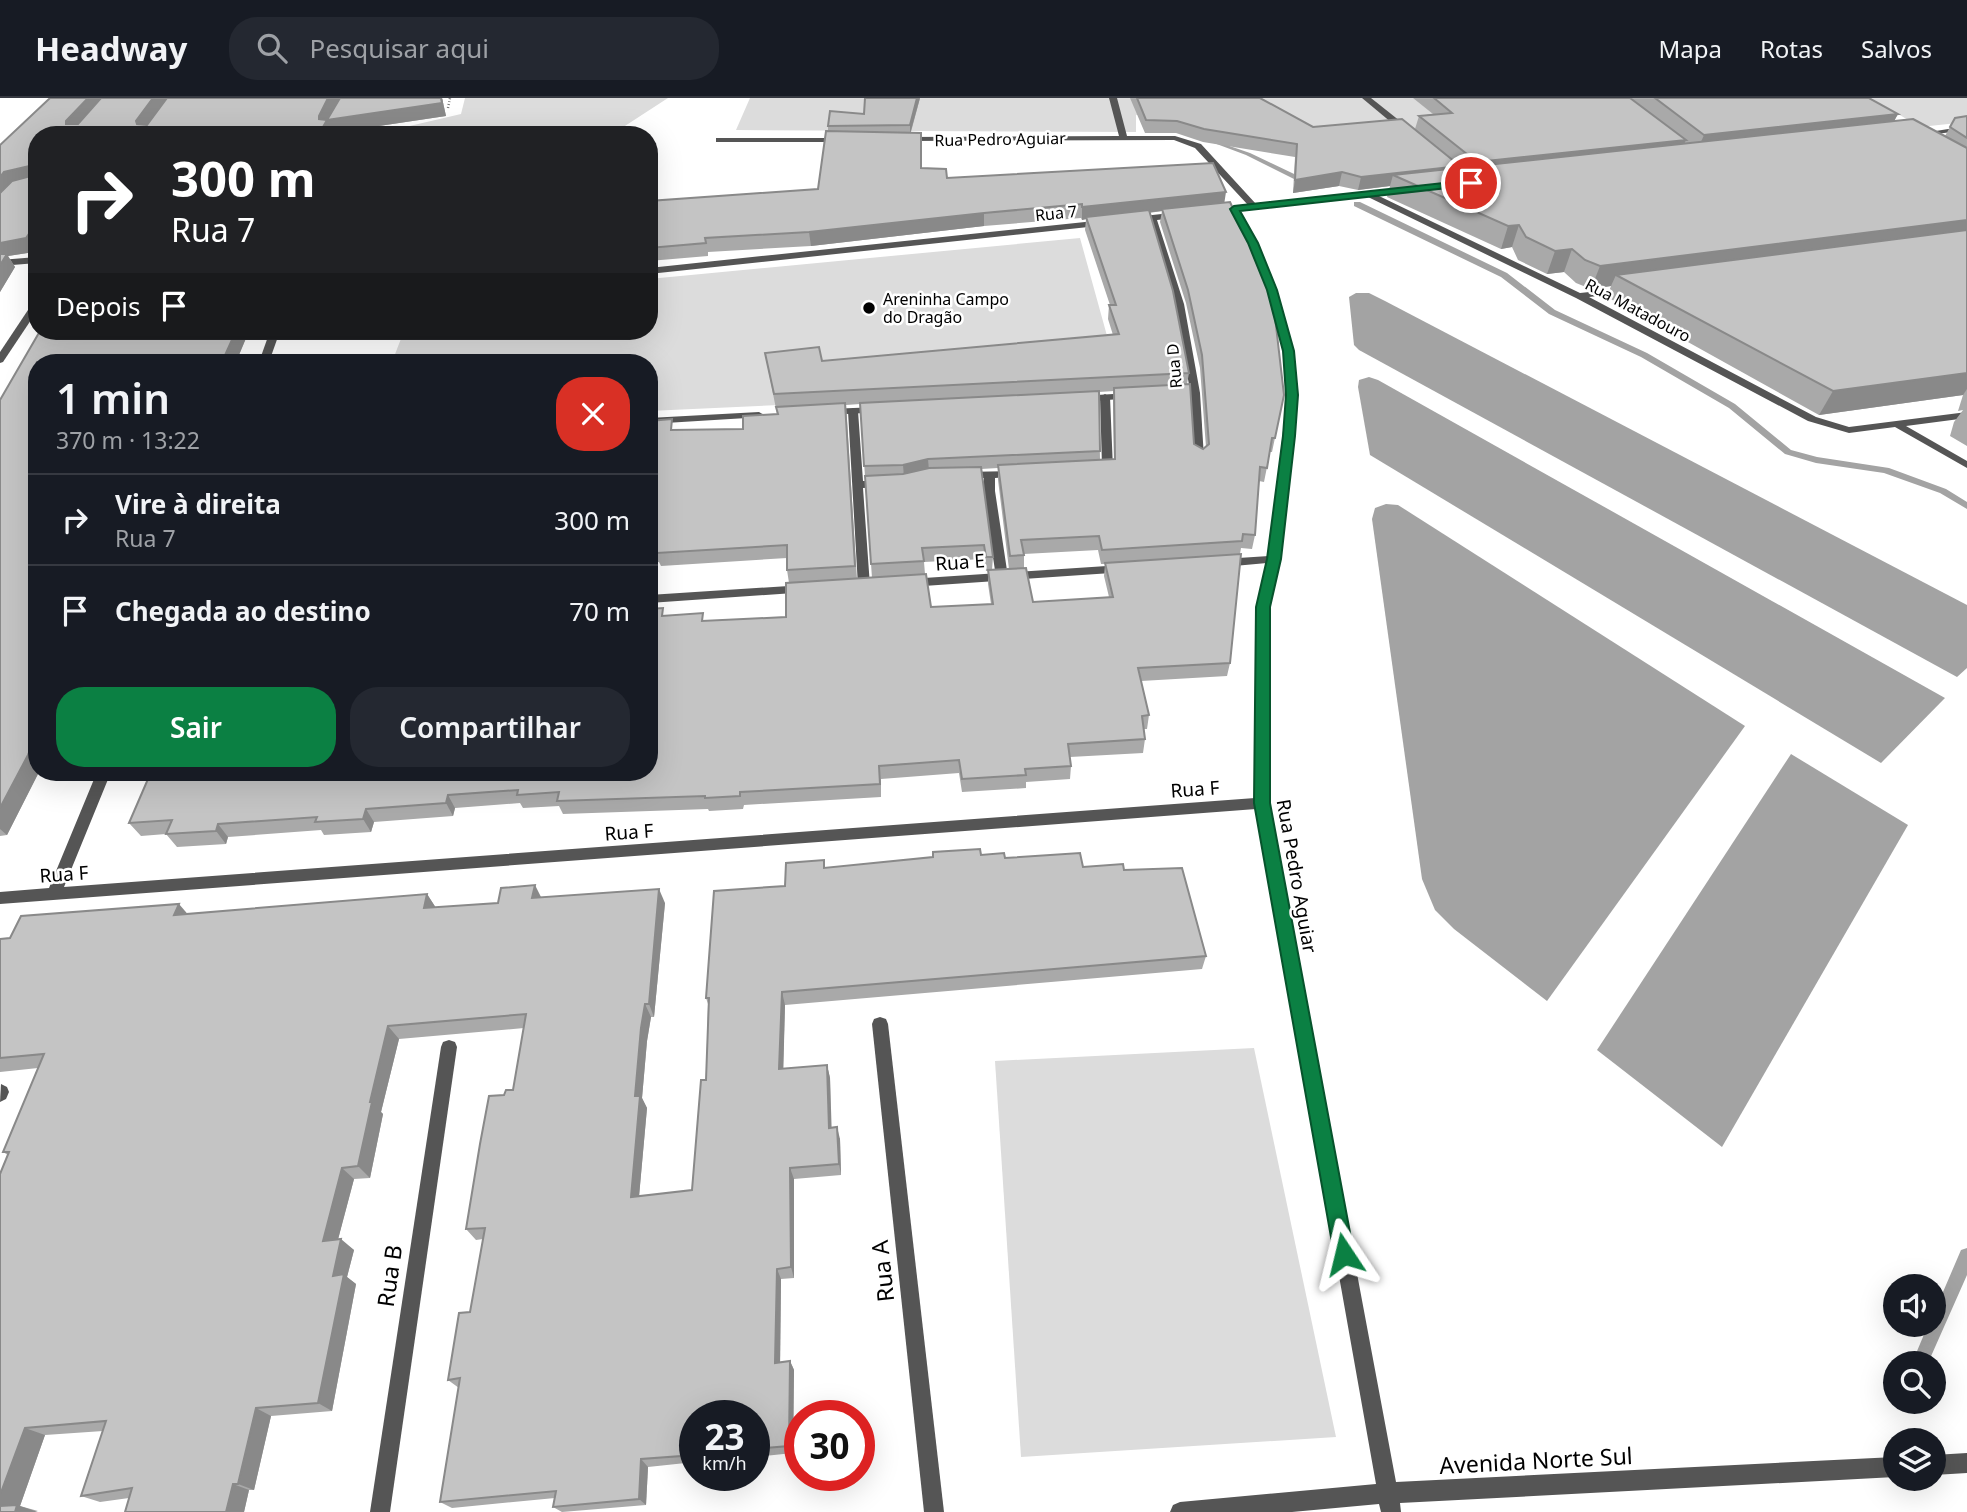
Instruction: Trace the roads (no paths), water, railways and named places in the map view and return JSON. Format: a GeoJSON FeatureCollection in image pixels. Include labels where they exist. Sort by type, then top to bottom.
{"type":"FeatureCollection","features":[{"type":"Feature","properties":{"kind":"street"},"geometry":{"type":"LineString","coordinates":[[1113,98],[1124,137]]}},
{"type":"Feature","properties":{"kind":"street"},"geometry":{"type":"LineString","coordinates":[[1366,98],[1418,140]]}},
{"type":"Feature","properties":{"kind":"street"},"geometry":{"type":"LineString","coordinates":[[1917,134],[1967,128]]}},
{"type":"Feature","properties":{"kind":"street","name":"Rua Pedro Aguiar"},"geometry":{"type":"LineString","coordinates":[[897,139],[1175,138],[1198,146],[1252,206]]}},
{"type":"Feature","properties":{"kind":"street"},"geometry":{"type":"LineString","coordinates":[[719,140],[856,140]]}},
{"type":"Feature","properties":{"kind":"street"},"geometry":{"type":"LineString","coordinates":[[1221,211],[1419,188]]}},
{"type":"Feature","properties":{"kind":"street","name":"Rua Matadouro"},"geometry":{"type":"LineString","coordinates":[[1368,194],[1578,296],[1812,419],[1849,430],[1899,426],[1967,415]]}},
{"type":"Feature","properties":{"kind":"street","name":"Rua Pedro Aguiar"},"geometry":{"type":"LineString","coordinates":[[1234,209],[1253,243],[1272,290],[1289,351],[1292,395],[1274,559],[1263,607],[1262,803],[1389,1503]]}},
{"type":"Feature","properties":{"kind":"street"},"geometry":{"type":"LineString","coordinates":[[1125,221],[1193,214]]}},
{"type":"Feature","properties":{"kind":"street","name":"Rua D"},"geometry":{"type":"LineString","coordinates":[[1152,218],[1168,260],[1183,313],[1195,393],[1157,395]]}},
{"type":"Feature","properties":{"kind":"street","name":"Rua 7"},"geometry":{"type":"LineString","coordinates":[[658,270],[1112,223]]}},
{"type":"Feature","properties":{"kind":"street"},"geometry":{"type":"LineString","coordinates":[[0,263],[28,261]]}},
{"type":"Feature","properties":{"kind":"street"},"geometry":{"type":"LineString","coordinates":[[1578,296],[1633,289]]}},
{"type":"Feature","properties":{"kind":"street"},"geometry":{"type":"LineString","coordinates":[[0,360],[28,318]]}},
{"type":"Feature","properties":{"kind":"street"},"geometry":{"type":"LineString","coordinates":[[1195,393],[1199,458]]}},
{"type":"Feature","properties":{"kind":"street","name":"Rua D"},"geometry":{"type":"LineString","coordinates":[[1066,399],[1144,395]]}},
{"type":"Feature","properties":{"kind":"street"},"geometry":{"type":"LineString","coordinates":[[1081,472],[1108,469],[1105,397]]}},
{"type":"Feature","properties":{"kind":"street"},"geometry":{"type":"LineString","coordinates":[[812,413],[893,409]]}},
{"type":"Feature","properties":{"kind":"street"},"geometry":{"type":"LineString","coordinates":[[853,411],[864,586]]}},
{"type":"Feature","properties":{"kind":"street"},"geometry":{"type":"LineString","coordinates":[[658,421],[771,415]]}},
{"type":"Feature","properties":{"kind":"street"},"geometry":{"type":"LineString","coordinates":[[1899,426],[1967,465]]}},
{"type":"Feature","properties":{"kind":"street"},"geometry":{"type":"LineString","coordinates":[[990,474],[989,491],[1002,577]]}},
{"type":"Feature","properties":{"kind":"street"},"geometry":{"type":"LineString","coordinates":[[953,476],[1030,474]]}},
{"type":"Feature","properties":{"kind":"street"},"geometry":{"type":"LineString","coordinates":[[858,485],[892,484]]}},
{"type":"Feature","properties":{"kind":"street"},"geometry":{"type":"LineString","coordinates":[[1206,564],[1274,559]]}},
{"type":"Feature","properties":{"kind":"street","name":"Rua E"},"geometry":{"type":"LineString","coordinates":[[891,584],[1138,568]]}},
{"type":"Feature","properties":{"kind":"street"},"geometry":{"type":"LineString","coordinates":[[850,587],[878,585]]}},
{"type":"Feature","properties":{"kind":"street"},"geometry":{"type":"LineString","coordinates":[[658,598],[824,588]]}},
{"type":"Feature","properties":{"kind":"street"},"geometry":{"type":"LineString","coordinates":[[54,894],[100,781]]}},
{"type":"Feature","properties":{"kind":"street","name":"Rua F"},"geometry":{"type":"LineString","coordinates":[[0,898],[1262,803]]}},
{"type":"Feature","properties":{"kind":"street","name":"Rua A"},"geometry":{"type":"LineString","coordinates":[[880,1024],[934,1512]]}},
{"type":"Feature","properties":{"kind":"street","name":"Rua B"},"geometry":{"type":"LineString","coordinates":[[380,1512],[449,1048]]}},
{"type":"Feature","properties":{"kind":"street"},"geometry":{"type":"LineString","coordinates":[[1946,1464],[1967,1463]]}},
{"type":"Feature","properties":{"kind":"street","name":"Avenida Norte Sul"},"geometry":{"type":"LineString","coordinates":[[1180,1512],[1389,1503],[1883,1468]]}},
{"type":"Feature","properties":{"kind":"waterway"},"geometry":{"type":"LineString","coordinates":[[1208,139],[1248,154],[1309,183]]}},
{"type":"Feature","properties":{"kind":"waterway"},"geometry":{"type":"LineString","coordinates":[[1357,204],[1504,275],[1552,312],[1644,355],[1732,406],[1788,452],[1816,460],[1886,470],[1943,491],[1967,506]]}},
{"type":"Feature","properties":{"kind":"waterway"},"geometry":{"type":"LineString","coordinates":[[1925,1351],[1967,1256]]}},
{"type":"Feature","properties":{"kind":"place","name":"Areninha Campo do Dragão"},"geometry":{"type":"Point","coordinates":[869,308]}}]}
